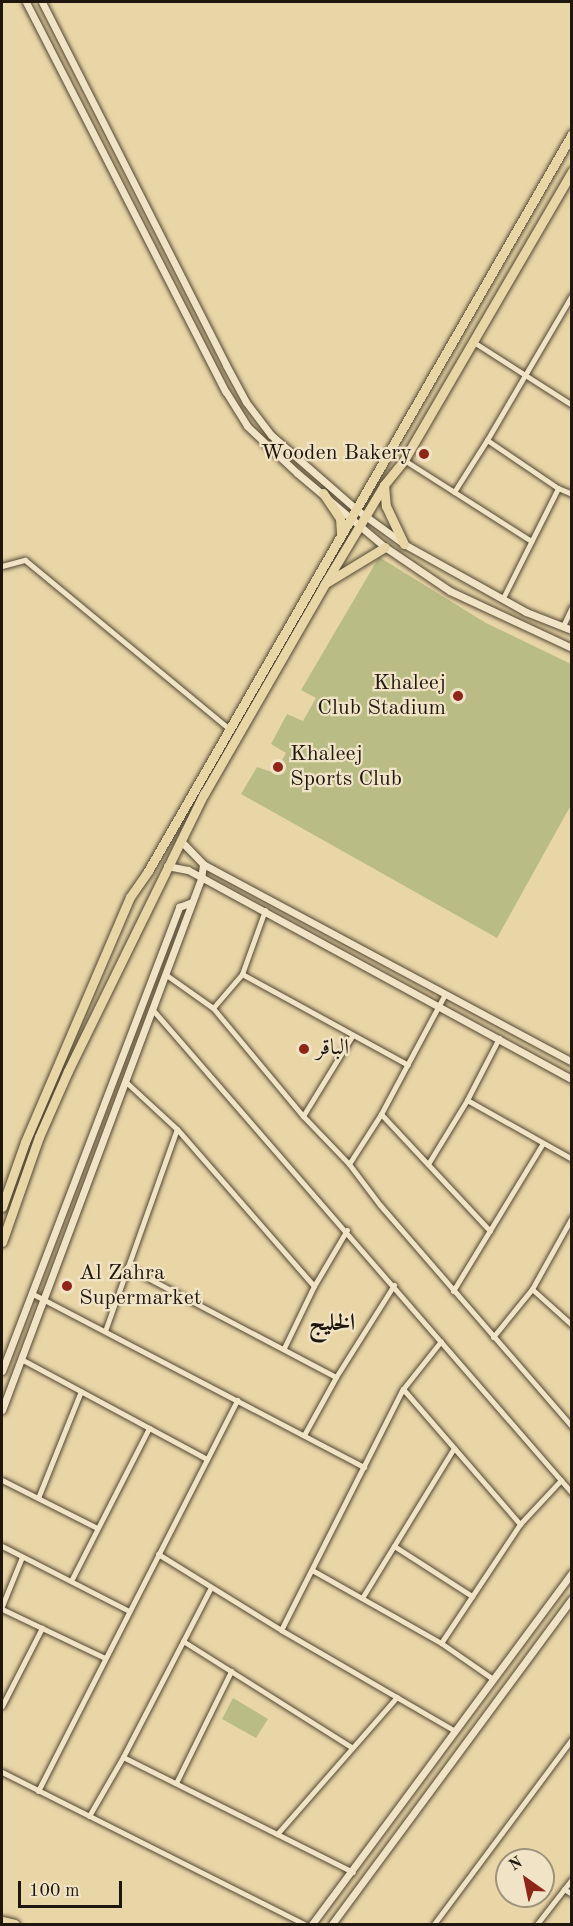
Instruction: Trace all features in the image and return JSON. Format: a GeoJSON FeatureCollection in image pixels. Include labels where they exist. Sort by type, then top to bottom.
{"type":"FeatureCollection","features":[{"type":"Feature","properties":{"kind":"main road"},"geometry":{"type":"LineString","coordinates":[[2,1208],[29,1131],[130,897],[148,871],[572,134]]}},
{"type":"Feature","properties":{"kind":"main road"},"geometry":{"type":"LineString","coordinates":[[2,1242],[39,1137],[68,1071],[167,866],[234,740],[324,585],[368,516],[384,485],[404,460],[572,171]]}},
{"type":"Feature","properties":{"kind":"main road"},"geometry":{"type":"LineString","coordinates":[[384,485],[386,506],[404,544]]}},
{"type":"Feature","properties":{"kind":"main road"},"geometry":{"type":"LineString","coordinates":[[323,493],[340,518],[340,537]]}},
{"type":"Feature","properties":{"kind":"main road"},"geometry":{"type":"LineString","coordinates":[[324,585],[386,547]]}},
{"type":"Feature","properties":{"kind":"main road"},"geometry":{"type":"LineString","coordinates":[[2,1921],[15,1924]]}},
{"type":"Feature","properties":{"kind":"street"},"geometry":{"type":"LineString","coordinates":[[26,2],[226,392],[247,426],[297,473],[354,514],[368,516],[404,544],[526,612],[572,630]]}},
{"type":"Feature","properties":{"kind":"street"},"geometry":{"type":"LineString","coordinates":[[42,2],[246,402],[271,435],[354,514],[360,527],[386,547],[450,591],[572,648]]}},
{"type":"Feature","properties":{"kind":"street"},"geometry":{"type":"LineString","coordinates":[[454,492],[572,295]]}},
{"type":"Feature","properties":{"kind":"street"},"geometry":{"type":"LineString","coordinates":[[472,341],[572,405]]}},
{"type":"Feature","properties":{"kind":"street"},"geometry":{"type":"LineString","coordinates":[[487,440],[558,488],[572,494]]}},
{"type":"Feature","properties":{"kind":"street"},"geometry":{"type":"LineString","coordinates":[[404,460],[531,541]]}},
{"type":"Feature","properties":{"kind":"street"},"geometry":{"type":"LineString","coordinates":[[503,598],[558,488]]}},
{"type":"Feature","properties":{"kind":"street"},"geometry":{"type":"LineString","coordinates":[[2,566],[25,560],[229,729]]}},
{"type":"Feature","properties":{"kind":"street"},"geometry":{"type":"LineString","coordinates":[[563,626],[572,607]]}},
{"type":"Feature","properties":{"kind":"street"},"geometry":{"type":"LineString","coordinates":[[181,842],[203,864],[572,1062]]}},
{"type":"Feature","properties":{"kind":"street"},"geometry":{"type":"LineString","coordinates":[[2,1410],[201,879],[203,864]]}},
{"type":"Feature","properties":{"kind":"street"},"geometry":{"type":"LineString","coordinates":[[167,866],[188,870],[572,1079]]}},
{"type":"Feature","properties":{"kind":"street"},"geometry":{"type":"LineString","coordinates":[[2,1371],[179,907],[192,902]]}},
{"type":"Feature","properties":{"kind":"street"},"geometry":{"type":"LineString","coordinates":[[213,1008],[242,974],[264,910]]}},
{"type":"Feature","properties":{"kind":"street"},"geometry":{"type":"LineString","coordinates":[[165,974],[213,1008],[303,1116],[349,1164],[380,1205],[572,1427]]}},
{"type":"Feature","properties":{"kind":"street"},"geometry":{"type":"LineString","coordinates":[[242,974],[408,1065]]}},
{"type":"Feature","properties":{"kind":"street"},"geometry":{"type":"LineString","coordinates":[[349,1164],[381,1114],[445,994]]}},
{"type":"Feature","properties":{"kind":"street"},"geometry":{"type":"LineString","coordinates":[[152,1009],[394,1285],[572,1493]]}},
{"type":"Feature","properties":{"kind":"street"},"geometry":{"type":"LineString","coordinates":[[303,1116],[352,1036]]}},
{"type":"Feature","properties":{"kind":"street"},"geometry":{"type":"LineString","coordinates":[[428,1164],[467,1100],[500,1038]]}},
{"type":"Feature","properties":{"kind":"street"},"geometry":{"type":"LineString","coordinates":[[126,1082],[177,1129],[314,1286]]}},
{"type":"Feature","properties":{"kind":"street"},"geometry":{"type":"LineString","coordinates":[[467,1100],[572,1159]]}},
{"type":"Feature","properties":{"kind":"street"},"geometry":{"type":"LineString","coordinates":[[381,1114],[490,1231]]}},
{"type":"Feature","properties":{"kind":"street"},"geometry":{"type":"LineString","coordinates":[[105,1331],[177,1129]]}},
{"type":"Feature","properties":{"kind":"street"},"geometry":{"type":"LineString","coordinates":[[453,1291],[543,1143]]}},
{"type":"Feature","properties":{"kind":"street"},"geometry":{"type":"LineString","coordinates":[[494,1337],[532,1289],[572,1217]]}},
{"type":"Feature","properties":{"kind":"street"},"geometry":{"type":"LineString","coordinates":[[284,1348],[314,1286],[346,1230]]}},
{"type":"Feature","properties":{"kind":"street"},"geometry":{"type":"LineString","coordinates":[[127,1267],[336,1377]]}},
{"type":"Feature","properties":{"kind":"street"},"geometry":{"type":"LineString","coordinates":[[304,1435],[336,1377],[394,1285]]}},
{"type":"Feature","properties":{"kind":"street"},"geometry":{"type":"LineString","coordinates":[[532,1289],[572,1326]]}},
{"type":"Feature","properties":{"kind":"street"},"geometry":{"type":"LineString","coordinates":[[31,1293],[364,1467]]}},
{"type":"Feature","properties":{"kind":"street"},"geometry":{"type":"LineString","coordinates":[[281,1630],[403,1389],[441,1341]]}},
{"type":"Feature","properties":{"kind":"street"},"geometry":{"type":"LineString","coordinates":[[21,1359],[207,1459]]}},
{"type":"Feature","properties":{"kind":"street"},"geometry":{"type":"LineString","coordinates":[[403,1389],[520,1524]]}},
{"type":"Feature","properties":{"kind":"street"},"geometry":{"type":"LineString","coordinates":[[38,1498],[81,1391]]}},
{"type":"Feature","properties":{"kind":"street"},"geometry":{"type":"LineString","coordinates":[[38,1791],[237,1400]]}},
{"type":"Feature","properties":{"kind":"street"},"geometry":{"type":"LineString","coordinates":[[71,1581],[149,1428]]}},
{"type":"Feature","properties":{"kind":"street"},"geometry":{"type":"LineString","coordinates":[[362,1599],[454,1448]]}},
{"type":"Feature","properties":{"kind":"street"},"geometry":{"type":"LineString","coordinates":[[2,1479],[97,1528]]}},
{"type":"Feature","properties":{"kind":"street"},"geometry":{"type":"LineString","coordinates":[[441,1643],[520,1524],[561,1480]]}},
{"type":"Feature","properties":{"kind":"street"},"geometry":{"type":"LineString","coordinates":[[2,1546],[129,1611]]}},
{"type":"Feature","properties":{"kind":"street"},"geometry":{"type":"LineString","coordinates":[[394,1546],[472,1596]]}},
{"type":"Feature","properties":{"kind":"street"},"geometry":{"type":"LineString","coordinates":[[158,1554],[281,1630],[455,1731]]}},
{"type":"Feature","properties":{"kind":"street"},"geometry":{"type":"LineString","coordinates":[[22,1557],[2,1607],[105,1658]]}},
{"type":"Feature","properties":{"kind":"street"},"geometry":{"type":"LineString","coordinates":[[312,1570],[441,1643],[492,1679]]}},
{"type":"Feature","properties":{"kind":"street"},"geometry":{"type":"LineString","coordinates":[[312,1924],[353,1872],[492,1679],[572,1574]]}},
{"type":"Feature","properties":{"kind":"street"},"geometry":{"type":"LineString","coordinates":[[89,1816],[123,1757],[211,1587]]}},
{"type":"Feature","properties":{"kind":"street"},"geometry":{"type":"LineString","coordinates":[[332,1924],[572,1599]]}},
{"type":"Feature","properties":{"kind":"street"},"geometry":{"type":"LineString","coordinates":[[2,1706],[4,1696],[42,1628]]}},
{"type":"Feature","properties":{"kind":"street"},"geometry":{"type":"LineString","coordinates":[[183,1641],[351,1747]]}},
{"type":"Feature","properties":{"kind":"street"},"geometry":{"type":"LineString","coordinates":[[176,1783],[231,1671]]}},
{"type":"Feature","properties":{"kind":"street"},"geometry":{"type":"LineString","coordinates":[[278,1834],[351,1747],[397,1697]]}},
{"type":"Feature","properties":{"kind":"street"},"geometry":{"type":"LineString","coordinates":[[434,1924],[572,1739]]}},
{"type":"Feature","properties":{"kind":"street"},"geometry":{"type":"LineString","coordinates":[[123,1757],[353,1872]]}},
{"type":"Feature","properties":{"kind":"street"},"geometry":{"type":"LineString","coordinates":[[2,1772],[304,1924]]}},
{"type":"Feature","properties":{"kind":"street"},"geometry":{"type":"LineString","coordinates":[[537,1924],[572,1879]]}},
{"type":"Feature","properties":{"kind":"street"},"geometry":{"type":"LineString","coordinates":[[564,1889],[572,1894]]}},
{"type":"Feature","properties":{"kind":"green space"},"geometry":{"type":"Polygon","coordinates":[[[379,557],[486,623],[571,664],[571,805],[497,938],[241,794],[257,767],[275,773],[286,753],[271,744],[287,714],[303,721],[316,698],[301,690],[379,557]]]}},
{"type":"Feature","properties":{"kind":"green space"},"geometry":{"type":"Polygon","coordinates":[[[233,1698],[268,1719],[256,1738],[222,1719],[233,1698]]]}},
{"type":"Feature","properties":{"kind":"place","name":"Wooden Bakery"},"geometry":{"type":"Point","coordinates":[424,454]}},
{"type":"Feature","properties":{"kind":"place","name":"Khaleej Club Stadium"},"geometry":{"type":"Point","coordinates":[458,696]}},
{"type":"Feature","properties":{"kind":"place","name":"Khaleej Sports Club"},"geometry":{"type":"Point","coordinates":[278,767]}},
{"type":"Feature","properties":{"kind":"place","name":"الباقر"},"geometry":{"type":"Point","coordinates":[304,1049]}},
{"type":"Feature","properties":{"kind":"place","name":"Al Zahra Supermarket"},"geometry":{"type":"Point","coordinates":[67,1286]}},
{"type":"Feature","properties":{"kind":"district","name":"الخليج"},"geometry":{"type":"Point","coordinates":[332,1325]}}]}
